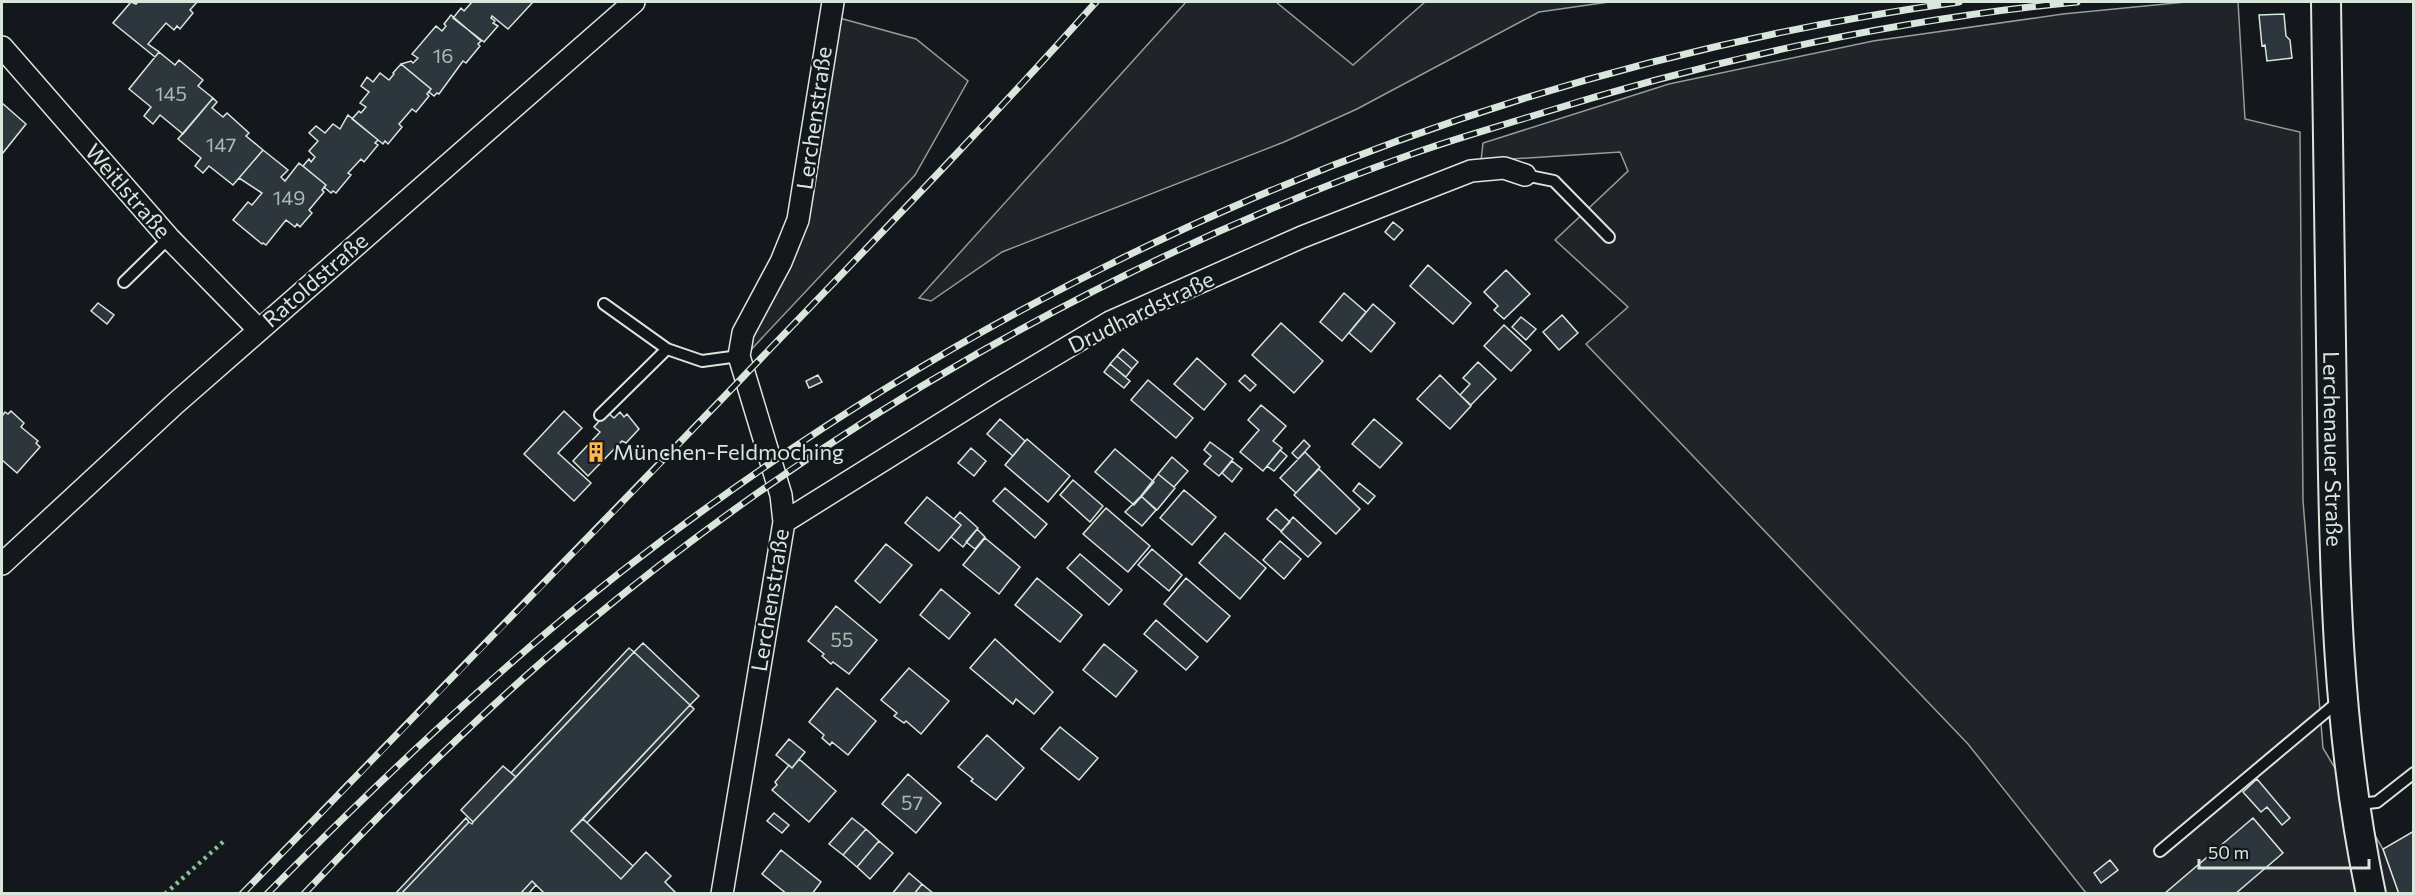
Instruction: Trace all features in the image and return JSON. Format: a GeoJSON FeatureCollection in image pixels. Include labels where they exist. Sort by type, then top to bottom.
{"type":"FeatureCollection","features":[{"type":"Feature","properties":{"kind":"main road","name":"Lerchenauer Straße"},"geometry":{"type":"LineString","coordinates":[[2326,2],[2335,578],[2349,767],[2372,894]]}},
{"type":"Feature","properties":{"kind":"street","name":"Ratoldstraße"},"geometry":{"type":"LineString","coordinates":[[2,564],[259,330],[634,2]]}},
{"type":"Feature","properties":{"kind":"street","name":"Lerchenstraße"},"geometry":{"type":"LineString","coordinates":[[722,894],[784,522],[781,495],[739,356],[743,333],[781,262],[798,220],[833,2]]}},
{"type":"Feature","properties":{"kind":"street","name":"Weitlstraße"},"geometry":{"type":"LineString","coordinates":[[2,47],[169,238],[259,330]]}},
{"type":"Feature","properties":{"kind":"street","name":"Drudhardstraße"},"geometry":{"type":"LineString","coordinates":[[784,522],[1110,322],[1302,237],[1472,171],[1504,168],[1525,176]]}},
{"type":"Feature","properties":{"kind":"lane"},"geometry":{"type":"LineString","coordinates":[[1525,176],[1554,181],[1609,237]]}},
{"type":"Feature","properties":{"kind":"lane"},"geometry":{"type":"LineString","coordinates":[[124,282],[169,238]]}},
{"type":"Feature","properties":{"kind":"lane"},"geometry":{"type":"LineString","coordinates":[[604,304],[667,349],[702,361],[739,356]]}},
{"type":"Feature","properties":{"kind":"lane"},"geometry":{"type":"LineString","coordinates":[[600,415],[667,349]]}},
{"type":"Feature","properties":{"kind":"lane"},"geometry":{"type":"LineString","coordinates":[[2160,850],[2344,697]]}},
{"type":"Feature","properties":{"kind":"lane"},"geometry":{"type":"LineString","coordinates":[[2355,804],[2377,802],[2414,773]]}},
{"type":"Feature","properties":{"kind":"shaded area"},"geometry":{"type":"Polygon","coordinates":[[[1186,2],[1276,2],[1353,65],[1425,2],[1609,2],[1539,12],[1357,109],[1284,142],[1002,252],[931,301],[919,298],[1186,2]]]}},
{"type":"Feature","properties":{"kind":"shaded area"},"geometry":{"type":"Polygon","coordinates":[[[2186,2],[2238,2],[2245,119],[2300,132],[2303,501],[2323,748],[2383,849],[2399,893],[2086,893],[1968,744],[1586,344],[1628,307],[1555,240],[1628,171],[1620,152],[1481,161],[1483,143],[1669,84],[1873,41],[2063,14],[2186,2]]]}},
{"type":"Feature","properties":{"kind":"shaded area"},"geometry":{"type":"Polygon","coordinates":[[[832,16],[916,39],[968,81],[915,175],[747,354],[739,342],[796,232],[832,16]]]}},
{"type":"Feature","properties":{"kind":"building"},"geometry":{"type":"Polygon","coordinates":[[[131,2],[136,4],[138,2],[197,2],[190,10],[193,13],[180,29],[177,26],[174,30],[166,23],[148,44],[159,52],[155,57],[113,23],[131,2]]]}},
{"type":"Feature","properties":{"kind":"building"},"geometry":{"type":"Polygon","coordinates":[[[472,2],[533,2],[508,29],[492,16],[491,18],[495,21],[493,23],[498,26],[484,42],[453,18],[461,8],[464,11],[472,2]]]}},
{"type":"Feature","properties":{"kind":"building"},"geometry":{"type":"Polygon","coordinates":[[[2284,14],[2286,36],[2290,40],[2292,58],[2267,61],[2265,45],[2262,46],[2259,15],[2284,14]]]}},
{"type":"Feature","properties":{"kind":"building"},"geometry":{"type":"Polygon","coordinates":[[[451,15],[481,41],[478,44],[480,46],[466,63],[463,61],[439,94],[434,96],[429,92],[431,89],[401,64],[411,61],[413,63],[418,58],[412,54],[436,26],[442,31],[451,15]]]}},
{"type":"Feature","properties":{"kind":"building"},"geometry":{"type":"Polygon","coordinates":[[[159,52],[175,65],[179,60],[203,80],[198,86],[213,98],[183,134],[160,115],[153,124],[144,116],[151,107],[129,89],[159,52]]]}},
{"type":"Feature","properties":{"kind":"building"},"geometry":{"type":"Polygon","coordinates":[[[401,64],[431,89],[427,94],[429,96],[416,112],[412,109],[399,124],[402,127],[388,144],[385,141],[383,144],[352,119],[366,107],[360,103],[369,92],[361,86],[367,77],[373,82],[380,73],[389,80],[401,64]]]}},
{"type":"Feature","properties":{"kind":"building"},"geometry":{"type":"Polygon","coordinates":[[[213,98],[217,102],[212,108],[223,117],[227,113],[249,133],[246,136],[263,150],[233,185],[209,166],[203,173],[195,166],[201,158],[178,139],[213,98]]]}},
{"type":"Feature","properties":{"kind":"building"},"geometry":{"type":"Polygon","coordinates":[[[2,103],[26,124],[2,154],[2,103]]]}},
{"type":"Feature","properties":{"kind":"building"},"geometry":{"type":"Polygon","coordinates":[[[348,115],[378,140],[375,143],[378,145],[364,162],[361,159],[348,173],[351,175],[336,193],[333,191],[331,193],[324,187],[326,185],[303,166],[309,159],[311,162],[315,157],[309,151],[318,141],[309,133],[316,126],[325,133],[333,124],[340,129],[348,115]]]}},
{"type":"Feature","properties":{"kind":"building"},"geometry":{"type":"Polygon","coordinates":[[[263,150],[288,170],[281,177],[285,181],[299,163],[326,185],[322,190],[324,192],[309,210],[312,213],[300,227],[297,224],[295,227],[286,220],[266,245],[233,220],[248,202],[252,205],[262,193],[239,178],[263,150]]]}},
{"type":"Feature","properties":{"kind":"building"},"geometry":{"type":"Polygon","coordinates":[[[1393,222],[1403,230],[1394,240],[1385,232],[1393,222]]]}},
{"type":"Feature","properties":{"kind":"building"},"geometry":{"type":"Polygon","coordinates":[[[1428,265],[1471,303],[1453,324],[1410,286],[1428,265]]]}},
{"type":"Feature","properties":{"kind":"building"},"geometry":{"type":"Polygon","coordinates":[[[1506,270],[1530,294],[1504,319],[1494,310],[1498,306],[1484,292],[1506,270]]]}},
{"type":"Feature","properties":{"kind":"building"},"geometry":{"type":"Polygon","coordinates":[[[1344,293],[1366,312],[1342,341],[1320,322],[1344,293]]]}},
{"type":"Feature","properties":{"kind":"building"},"geometry":{"type":"Polygon","coordinates":[[[98,303],[114,315],[107,324],[91,311],[98,303]]]}},
{"type":"Feature","properties":{"kind":"building"},"geometry":{"type":"Polygon","coordinates":[[[1373,304],[1395,323],[1371,352],[1349,333],[1373,304]]]}},
{"type":"Feature","properties":{"kind":"building"},"geometry":{"type":"Polygon","coordinates":[[[1562,315],[1578,333],[1559,350],[1543,332],[1562,315]]]}},
{"type":"Feature","properties":{"kind":"building"},"geometry":{"type":"Polygon","coordinates":[[[1521,317],[1536,329],[1526,340],[1512,327],[1521,317]]]}},
{"type":"Feature","properties":{"kind":"building"},"geometry":{"type":"Polygon","coordinates":[[[1281,323],[1323,361],[1294,393],[1252,355],[1281,323]]]}},
{"type":"Feature","properties":{"kind":"building"},"geometry":{"type":"Polygon","coordinates":[[[1504,325],[1531,350],[1511,371],[1484,346],[1504,325]]]}},
{"type":"Feature","properties":{"kind":"building"},"geometry":{"type":"Polygon","coordinates":[[[1123,349],[1138,362],[1132,369],[1117,356],[1123,349]]]}},
{"type":"Feature","properties":{"kind":"building"},"geometry":{"type":"Polygon","coordinates":[[[1117,356],[1132,369],[1126,377],[1110,364],[1117,356]]]}},
{"type":"Feature","properties":{"kind":"building"},"geometry":{"type":"Polygon","coordinates":[[[1197,358],[1226,384],[1204,410],[1174,384],[1197,358]]]}},
{"type":"Feature","properties":{"kind":"building"},"geometry":{"type":"Polygon","coordinates":[[[1478,362],[1496,379],[1471,405],[1460,395],[1470,384],[1463,378],[1478,362]]]}},
{"type":"Feature","properties":{"kind":"building"},"geometry":{"type":"Polygon","coordinates":[[[1110,364],[1130,381],[1124,388],[1104,372],[1110,364]]]}},
{"type":"Feature","properties":{"kind":"building"},"geometry":{"type":"Polygon","coordinates":[[[818,375],[822,382],[809,388],[806,381],[818,375]]]}},
{"type":"Feature","properties":{"kind":"building"},"geometry":{"type":"Polygon","coordinates":[[[1245,375],[1256,385],[1250,391],[1239,381],[1245,375]]]}},
{"type":"Feature","properties":{"kind":"building"},"geometry":{"type":"Polygon","coordinates":[[[1440,375],[1471,406],[1450,429],[1417,399],[1440,375]]]}},
{"type":"Feature","properties":{"kind":"building"},"geometry":{"type":"Polygon","coordinates":[[[1148,380],[1193,418],[1176,438],[1131,400],[1148,380]]]}},
{"type":"Feature","properties":{"kind":"building"},"geometry":{"type":"Polygon","coordinates":[[[1261,405],[1286,426],[1273,441],[1282,448],[1263,471],[1240,452],[1259,430],[1248,420],[1261,405]]]}},
{"type":"Feature","properties":{"kind":"building"},"geometry":{"type":"Polygon","coordinates":[[[11,411],[24,423],[21,427],[38,441],[36,443],[40,447],[17,473],[2,460],[2,416],[5,412],[8,414],[11,411]]]}},
{"type":"Feature","properties":{"kind":"building"},"geometry":{"type":"Polygon","coordinates":[[[564,411],[582,428],[558,453],[591,483],[574,501],[524,454],[564,411]]]}},
{"type":"Feature","properties":{"kind":"building","name":"München-Feldmoching"},"geometry":{"type":"Polygon","coordinates":[[[607,412],[614,418],[620,412],[624,417],[627,414],[639,429],[626,443],[622,441],[588,476],[573,461],[600,432],[594,427],[607,412]]]}},
{"type":"Feature","properties":{"kind":"building"},"geometry":{"type":"Polygon","coordinates":[[[1000,419],[1025,441],[1013,456],[987,434],[1000,419]]]}},
{"type":"Feature","properties":{"kind":"building"},"geometry":{"type":"Polygon","coordinates":[[[1374,419],[1402,443],[1380,468],[1352,444],[1374,419]]]}},
{"type":"Feature","properties":{"kind":"building"},"geometry":{"type":"Polygon","coordinates":[[[1027,439],[1070,476],[1048,502],[1005,465],[1027,439]]]}},
{"type":"Feature","properties":{"kind":"building"},"geometry":{"type":"Polygon","coordinates":[[[1304,440],[1310,446],[1298,459],[1292,453],[1304,440]]]}},
{"type":"Feature","properties":{"kind":"building"},"geometry":{"type":"Polygon","coordinates":[[[1210,442],[1233,459],[1219,476],[1204,464],[1211,456],[1204,450],[1210,442]]]}},
{"type":"Feature","properties":{"kind":"building"},"geometry":{"type":"Polygon","coordinates":[[[971,448],[986,461],[974,476],[958,463],[971,448]]]}},
{"type":"Feature","properties":{"kind":"building"},"geometry":{"type":"Polygon","coordinates":[[[1115,449],[1154,482],[1134,505],[1095,472],[1115,449]]]}},
{"type":"Feature","properties":{"kind":"building"},"geometry":{"type":"Polygon","coordinates":[[[1280,450],[1287,456],[1274,471],[1267,466],[1280,450]]]}},
{"type":"Feature","properties":{"kind":"building"},"geometry":{"type":"Polygon","coordinates":[[[1305,452],[1320,467],[1296,493],[1280,478],[1305,452]]]}},
{"type":"Feature","properties":{"kind":"building"},"geometry":{"type":"Polygon","coordinates":[[[1172,457],[1188,471],[1174,487],[1158,474],[1172,457]]]}},
{"type":"Feature","properties":{"kind":"building"},"geometry":{"type":"Polygon","coordinates":[[[1232,461],[1242,469],[1232,482],[1222,473],[1232,461]]]}},
{"type":"Feature","properties":{"kind":"building"},"geometry":{"type":"Polygon","coordinates":[[[1319,469],[1360,509],[1336,534],[1294,495],[1319,469]]]}},
{"type":"Feature","properties":{"kind":"building"},"geometry":{"type":"Polygon","coordinates":[[[1158,474],[1175,488],[1157,510],[1141,496],[1158,474]]]}},
{"type":"Feature","properties":{"kind":"building"},"geometry":{"type":"Polygon","coordinates":[[[1073,480],[1103,506],[1090,522],[1060,495],[1073,480]]]}},
{"type":"Feature","properties":{"kind":"building"},"geometry":{"type":"Polygon","coordinates":[[[1359,483],[1375,496],[1368,504],[1353,491],[1359,483]]]}},
{"type":"Feature","properties":{"kind":"building"},"geometry":{"type":"Polygon","coordinates":[[[1005,488],[1047,524],[1035,538],[993,501],[1005,488]]]}},
{"type":"Feature","properties":{"kind":"building"},"geometry":{"type":"Polygon","coordinates":[[[1184,490],[1216,517],[1192,545],[1160,518],[1184,490]]]}},
{"type":"Feature","properties":{"kind":"building"},"geometry":{"type":"Polygon","coordinates":[[[1141,496],[1156,510],[1142,526],[1125,512],[1141,496]]]}},
{"type":"Feature","properties":{"kind":"building"},"geometry":{"type":"Polygon","coordinates":[[[927,497],[961,525],[939,551],[905,523],[927,497]]]}},
{"type":"Feature","properties":{"kind":"building"},"geometry":{"type":"Polygon","coordinates":[[[1106,508],[1150,546],[1128,572],[1083,534],[1106,508]]]}},
{"type":"Feature","properties":{"kind":"building"},"geometry":{"type":"Polygon","coordinates":[[[1276,509],[1290,522],[1281,531],[1267,519],[1276,509]]]}},
{"type":"Feature","properties":{"kind":"building"},"geometry":{"type":"Polygon","coordinates":[[[960,512],[978,528],[963,547],[951,537],[961,525],[954,519],[960,512]]]}},
{"type":"Feature","properties":{"kind":"building"},"geometry":{"type":"Polygon","coordinates":[[[1293,517],[1321,543],[1308,557],[1281,532],[1293,517]]]}},
{"type":"Feature","properties":{"kind":"building"},"geometry":{"type":"Polygon","coordinates":[[[977,529],[985,537],[975,549],[966,542],[977,529]]]}},
{"type":"Feature","properties":{"kind":"building"},"geometry":{"type":"Polygon","coordinates":[[[1225,533],[1266,568],[1240,599],[1199,563],[1225,533]]]}},
{"type":"Feature","properties":{"kind":"building"},"geometry":{"type":"Polygon","coordinates":[[[985,538],[1020,567],[999,594],[963,565],[985,538]]]}},
{"type":"Feature","properties":{"kind":"building"},"geometry":{"type":"Polygon","coordinates":[[[1280,541],[1301,559],[1284,579],[1263,560],[1280,541]]]}},
{"type":"Feature","properties":{"kind":"building"},"geometry":{"type":"Polygon","coordinates":[[[886,544],[912,565],[880,603],[855,581],[886,544]]]}},
{"type":"Feature","properties":{"kind":"building"},"geometry":{"type":"Polygon","coordinates":[[[1152,549],[1182,575],[1169,591],[1138,565],[1152,549]]]}},
{"type":"Feature","properties":{"kind":"building"},"geometry":{"type":"Polygon","coordinates":[[[1080,554],[1122,590],[1109,605],[1067,568],[1080,554]]]}},
{"type":"Feature","properties":{"kind":"building"},"geometry":{"type":"Polygon","coordinates":[[[1037,578],[1082,615],[1060,642],[1015,605],[1037,578]]]}},
{"type":"Feature","properties":{"kind":"building"},"geometry":{"type":"Polygon","coordinates":[[[1186,578],[1230,616],[1207,642],[1164,604],[1186,578]]]}},
{"type":"Feature","properties":{"kind":"building"},"geometry":{"type":"Polygon","coordinates":[[[941,589],[970,613],[949,639],[920,615],[941,589]]]}},
{"type":"Feature","properties":{"kind":"building"},"geometry":{"type":"Polygon","coordinates":[[[836,606],[877,640],[849,674],[833,662],[831,664],[822,656],[824,654],[808,641],[836,606]]]}},
{"type":"Feature","properties":{"kind":"building"},"geometry":{"type":"Polygon","coordinates":[[[1156,620],[1198,657],[1186,670],[1144,634],[1156,620]]]}},
{"type":"Feature","properties":{"kind":"building"},"geometry":{"type":"Polygon","coordinates":[[[995,639],[1053,692],[1034,714],[1016,699],[1013,704],[970,668],[995,639]]]}},
{"type":"Feature","properties":{"kind":"building"},"geometry":{"type":"Polygon","coordinates":[[[643,643],[699,696],[690,705],[634,652],[643,643]]]}},
{"type":"Feature","properties":{"kind":"building"},"geometry":{"type":"Polygon","coordinates":[[[1104,644],[1137,671],[1116,697],[1083,670],[1104,644]]]}},
{"type":"Feature","properties":{"kind":"building"},"geometry":{"type":"Polygon","coordinates":[[[629,648],[634,652],[516,777],[511,773],[629,648]]]}},
{"type":"Feature","properties":{"kind":"building"},"geometry":{"type":"Polygon","coordinates":[[[634,652],[690,705],[571,831],[621,879],[646,852],[671,876],[665,882],[677,894],[545,894],[532,881],[520,894],[401,894],[469,822],[472,824],[634,652]]]}},
{"type":"Feature","properties":{"kind":"building"},"geometry":{"type":"Polygon","coordinates":[[[909,668],[949,701],[921,734],[906,721],[904,723],[894,716],[897,713],[881,700],[909,668]]]}},
{"type":"Feature","properties":{"kind":"building"},"geometry":{"type":"Polygon","coordinates":[[[837,688],[876,721],[848,755],[832,742],[830,745],[822,738],[824,735],[809,722],[837,688]]]}},
{"type":"Feature","properties":{"kind":"building"},"geometry":{"type":"Polygon","coordinates":[[[690,705],[694,709],[587,823],[583,819],[690,705]]]}},
{"type":"Feature","properties":{"kind":"building"},"geometry":{"type":"Polygon","coordinates":[[[1060,727],[1098,758],[1079,780],[1041,749],[1060,727]]]}},
{"type":"Feature","properties":{"kind":"building"},"geometry":{"type":"Polygon","coordinates":[[[987,735],[1024,768],[996,800],[971,781],[973,779],[958,767],[987,735]]]}},
{"type":"Feature","properties":{"kind":"building"},"geometry":{"type":"Polygon","coordinates":[[[789,739],[805,752],[792,768],[776,755],[789,739]]]}},
{"type":"Feature","properties":{"kind":"building"},"geometry":{"type":"Polygon","coordinates":[[[799,759],[836,791],[809,822],[772,790],[777,785],[775,782],[789,765],[792,768],[799,759]]]}},
{"type":"Feature","properties":{"kind":"building"},"geometry":{"type":"Polygon","coordinates":[[[503,766],[516,777],[473,822],[461,810],[503,766]]]}},
{"type":"Feature","properties":{"kind":"building"},"geometry":{"type":"Polygon","coordinates":[[[908,774],[941,803],[916,833],[882,804],[908,774]]]}},
{"type":"Feature","properties":{"kind":"building"},"geometry":{"type":"Polygon","coordinates":[[[2257,779],[2290,818],[2282,825],[2267,807],[2261,812],[2243,792],[2257,779]]]}},
{"type":"Feature","properties":{"kind":"building"},"geometry":{"type":"Polygon","coordinates":[[[774,813],[789,825],[782,833],[767,821],[774,813]]]}},
{"type":"Feature","properties":{"kind":"building"},"geometry":{"type":"Polygon","coordinates":[[[466,818],[469,822],[401,894],[395,894],[466,818]]]}},
{"type":"Feature","properties":{"kind":"building"},"geometry":{"type":"Polygon","coordinates":[[[852,818],[866,829],[843,855],[829,844],[852,818]]]}},
{"type":"Feature","properties":{"kind":"building"},"geometry":{"type":"Polygon","coordinates":[[[2253,818],[2283,853],[2235,894],[2164,894],[2253,818]]]}},
{"type":"Feature","properties":{"kind":"building"},"geometry":{"type":"Polygon","coordinates":[[[583,819],[633,866],[621,879],[571,831],[583,819]]]}},
{"type":"Feature","properties":{"kind":"building"},"geometry":{"type":"Polygon","coordinates":[[[866,829],[879,841],[857,867],[843,855],[866,829]]]}},
{"type":"Feature","properties":{"kind":"building"},"geometry":{"type":"Polygon","coordinates":[[[2414,831],[2414,894],[2399,894],[2383,849],[2414,831]]]}},
{"type":"Feature","properties":{"kind":"building"},"geometry":{"type":"Polygon","coordinates":[[[879,841],[893,853],[870,879],[857,867],[879,841]]]}},
{"type":"Feature","properties":{"kind":"building"},"geometry":{"type":"Polygon","coordinates":[[[781,850],[821,882],[812,894],[787,894],[762,874],[781,850]]]}},
{"type":"Feature","properties":{"kind":"building"},"geometry":{"type":"Polygon","coordinates":[[[2110,860],[2118,870],[2101,883],[2094,873],[2110,860]]]}},
{"type":"Feature","properties":{"kind":"building"},"geometry":{"type":"Polygon","coordinates":[[[909,873],[922,884],[914,894],[892,894],[909,873]]]}},
{"type":"Feature","properties":{"kind":"building"},"geometry":{"type":"Polygon","coordinates":[[[532,881],[536,885],[528,894],[520,894],[532,881]]]}},
{"type":"Feature","properties":{"kind":"building"},"geometry":{"type":"Polygon","coordinates":[[[922,884],[934,894],[914,894],[922,884]]]}},
{"type":"Feature","properties":{"kind":"railway"},"geometry":{"type":"LineString","coordinates":[[242,894],[877,238],[1096,2]]}},
{"type":"Feature","properties":{"kind":"railway"},"geometry":{"type":"LineString","coordinates":[[267,894],[352,809],[440,727],[529,647],[622,571],[772,462],[927,364],[1088,275],[1253,198],[1424,132],[1598,77],[1777,33],[1959,2]]}},
{"type":"Feature","properties":{"kind":"railway"},"geometry":{"type":"LineString","coordinates":[[304,894],[371,824],[475,722],[584,626],[678,552],[775,481],[875,415],[977,354],[1083,297],[1191,244],[1300,197],[1427,149],[1596,97],[1800,45],[1938,20],[2077,2]]}},
{"type":"Feature","properties":{"kind":"hedge"},"geometry":{"type":"LineString","coordinates":[[165,894],[224,841]]}},
{"type":"Feature","properties":{"kind":"place","name":"München-Feldmoching"},"geometry":{"type":"Point","coordinates":[596,452]}}]}
